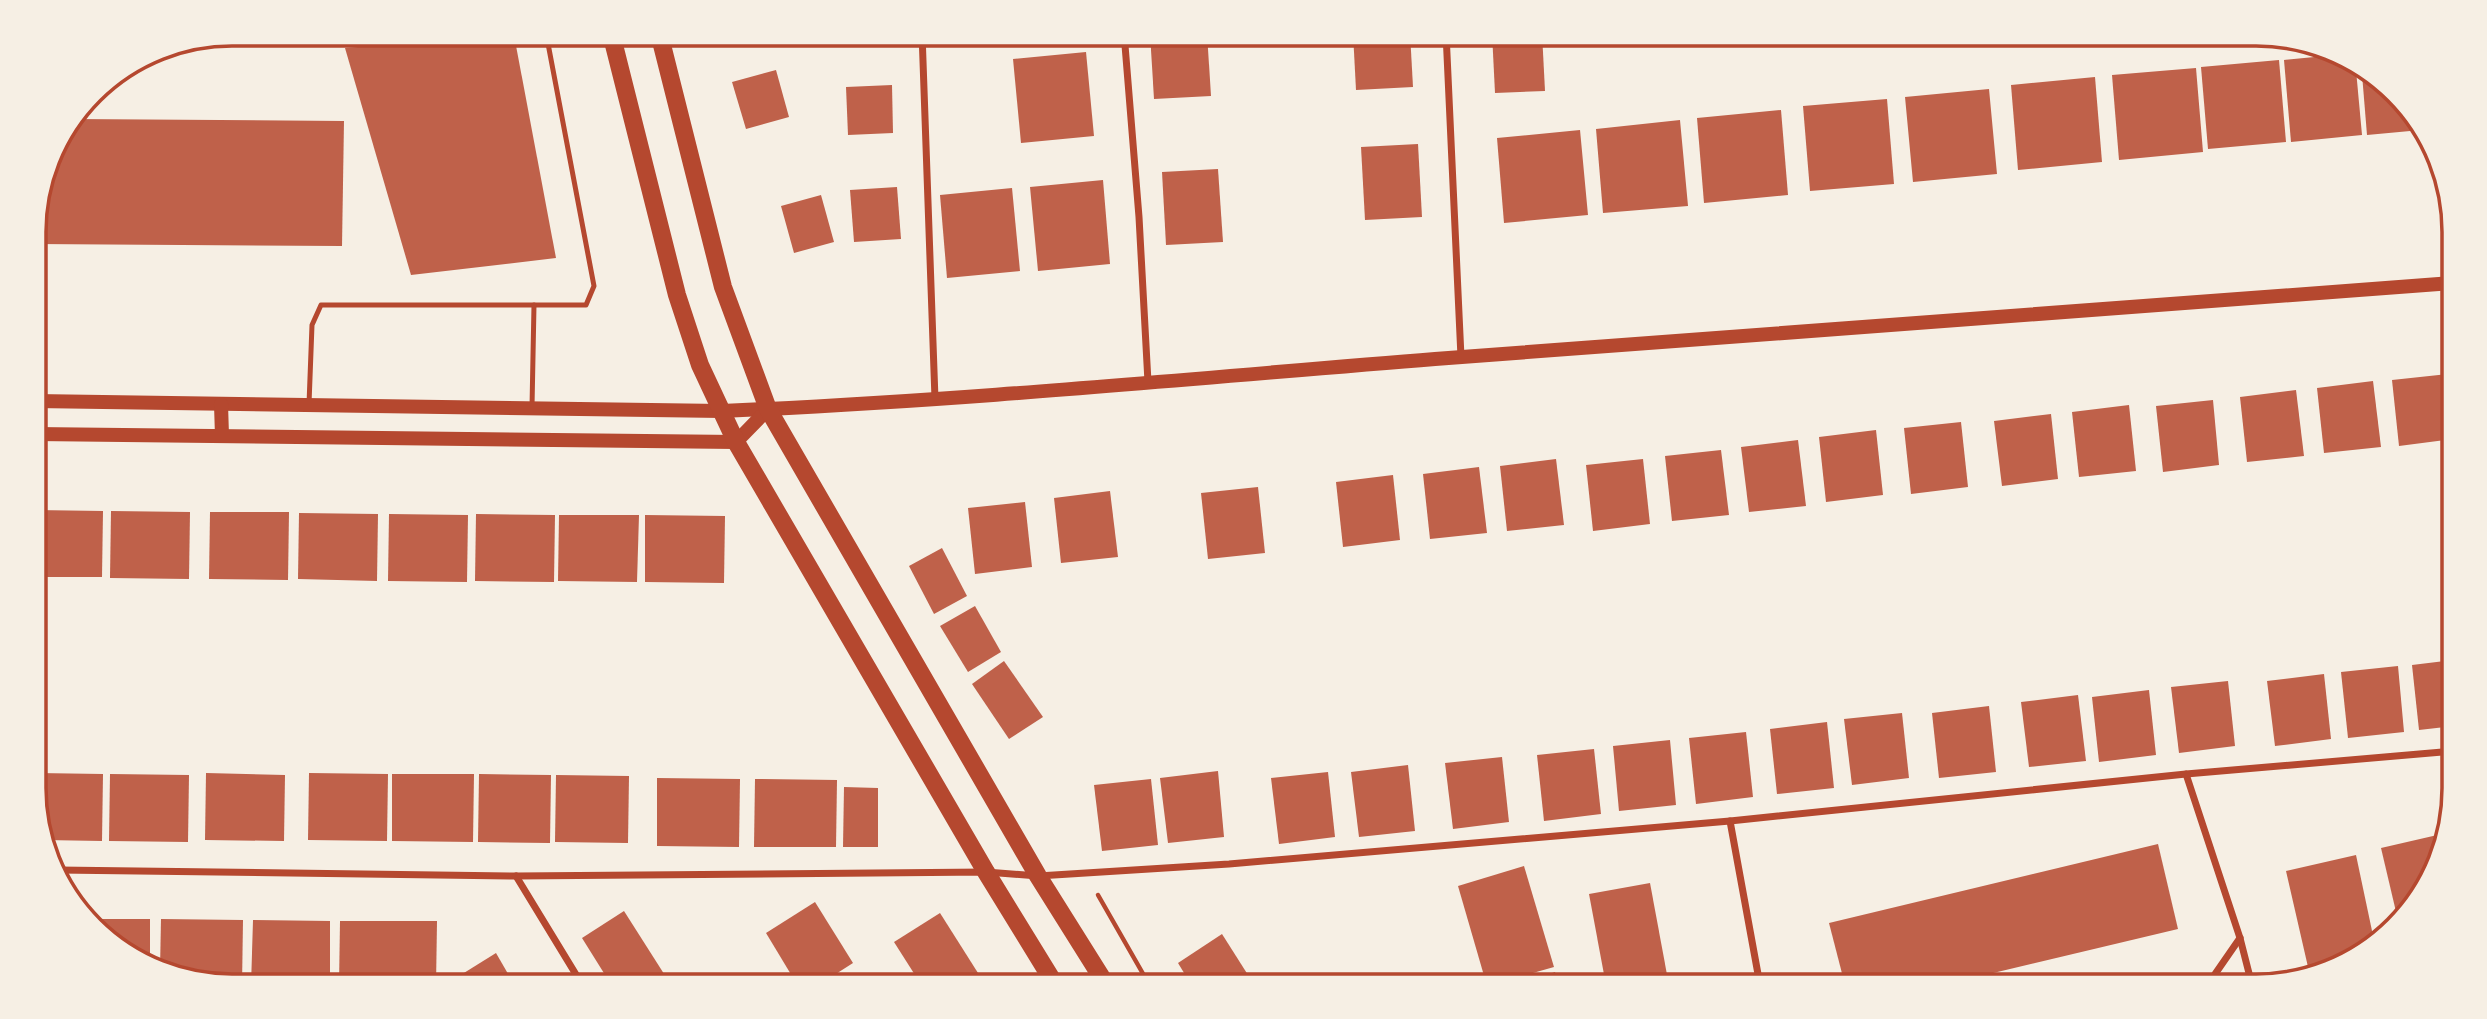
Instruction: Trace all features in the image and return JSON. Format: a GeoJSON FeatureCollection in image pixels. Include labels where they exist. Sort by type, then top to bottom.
{"type":"FeatureCollection","features":[{"type":"Feature","properties":{"kind":"main road"},"geometry":{"type":"LineString","coordinates":[[614,46],[677,295],[700,365],[736,442],[986,872],[1048,974]]}},
{"type":"Feature","properties":{"kind":"main road"},"geometry":{"type":"LineString","coordinates":[[662,46],[723,287],[768,409],[1038,876],[1099,974]]}},
{"type":"Feature","properties":{"kind":"main road"},"geometry":{"type":"LineString","coordinates":[[46,401],[532,409],[768,409],[934,400],[2442,284]]}},
{"type":"Feature","properties":{"kind":"main road"},"geometry":{"type":"LineString","coordinates":[[221,404],[222,436]]}},
{"type":"Feature","properties":{"kind":"main road"},"geometry":{"type":"LineString","coordinates":[[46,434],[736,442],[768,409]]}},
{"type":"Feature","properties":{"kind":"street"},"geometry":{"type":"LineString","coordinates":[[922,46],[934,400]]}},
{"type":"Feature","properties":{"kind":"street"},"geometry":{"type":"LineString","coordinates":[[1125,46],[1139,217],[1147,382]]}},
{"type":"Feature","properties":{"kind":"street"},"geometry":{"type":"LineString","coordinates":[[1447,46],[1461,358]]}},
{"type":"Feature","properties":{"kind":"street"},"geometry":{"type":"LineString","coordinates":[[65,870],[516,876],[986,872],[1038,876],[1229,864],[1730,821],[2186,774],[2442,752]]}},
{"type":"Feature","properties":{"kind":"street"},"geometry":{"type":"LineString","coordinates":[[2186,774],[2249,973]]}},
{"type":"Feature","properties":{"kind":"street"},"geometry":{"type":"LineString","coordinates":[[1730,821],[1758,973]]}},
{"type":"Feature","properties":{"kind":"street"},"geometry":{"type":"LineString","coordinates":[[516,876],[576,974]]}},
{"type":"Feature","properties":{"kind":"street"},"geometry":{"type":"LineString","coordinates":[[2215,973],[2240,938]]}},
{"type":"Feature","properties":{"kind":"lane"},"geometry":{"type":"LineString","coordinates":[[309,406],[312,325],[321,305],[586,305],[594,286],[548,46]]}},
{"type":"Feature","properties":{"kind":"lane"},"geometry":{"type":"LineString","coordinates":[[532,409],[534,305]]}},
{"type":"Feature","properties":{"kind":"path"},"geometry":{"type":"LineString","coordinates":[[1085,873],[1143,974]]}},
{"type":"Feature","properties":{"kind":"building"},"geometry":{"type":"Polygon","coordinates":[[[516,46],[556,258],[411,275],[345,48],[516,46]]]}},
{"type":"Feature","properties":{"kind":"building"},"geometry":{"type":"Polygon","coordinates":[[[1151,46],[1208,46],[1211,96],[1154,99],[1151,46]]]}},
{"type":"Feature","properties":{"kind":"building"},"geometry":{"type":"Polygon","coordinates":[[[1354,46],[1411,46],[1413,87],[1356,90],[1354,46]]]}},
{"type":"Feature","properties":{"kind":"building"},"geometry":{"type":"Polygon","coordinates":[[[1493,46],[1543,46],[1545,91],[1495,93],[1493,46]]]}},
{"type":"Feature","properties":{"kind":"building"},"geometry":{"type":"Polygon","coordinates":[[[1086,52],[1094,136],[1021,143],[1013,59],[1086,52]]]}},
{"type":"Feature","properties":{"kind":"building"},"geometry":{"type":"Polygon","coordinates":[[[2319,57],[2357,76],[2362,135],[2291,142],[2284,60],[2319,57]]]}},
{"type":"Feature","properties":{"kind":"building"},"geometry":{"type":"Polygon","coordinates":[[[2279,60],[2286,142],[2208,149],[2201,67],[2279,60]]]}},
{"type":"Feature","properties":{"kind":"building"},"geometry":{"type":"Polygon","coordinates":[[[2196,68],[2203,152],[2119,160],[2112,75],[2196,68]]]}},
{"type":"Feature","properties":{"kind":"building"},"geometry":{"type":"Polygon","coordinates":[[[776,70],[789,117],[746,129],[732,82],[776,70]]]}},
{"type":"Feature","properties":{"kind":"building"},"geometry":{"type":"Polygon","coordinates":[[[2095,77],[2102,162],[2018,170],[2011,85],[2095,77]]]}},
{"type":"Feature","properties":{"kind":"building"},"geometry":{"type":"Polygon","coordinates":[[[2362,80],[2395,109],[2412,131],[2367,135],[2362,80]]]}},
{"type":"Feature","properties":{"kind":"building"},"geometry":{"type":"Polygon","coordinates":[[[892,85],[893,133],[848,135],[846,87],[892,85]]]}},
{"type":"Feature","properties":{"kind":"building"},"geometry":{"type":"Polygon","coordinates":[[[1989,89],[1997,174],[1913,182],[1905,97],[1989,89]]]}},
{"type":"Feature","properties":{"kind":"building"},"geometry":{"type":"Polygon","coordinates":[[[1887,99],[1894,184],[1810,191],[1803,106],[1887,99]]]}},
{"type":"Feature","properties":{"kind":"building"},"geometry":{"type":"Polygon","coordinates":[[[1781,110],[1788,195],[1704,203],[1697,118],[1781,110]]]}},
{"type":"Feature","properties":{"kind":"building"},"geometry":{"type":"Polygon","coordinates":[[[83,119],[344,121],[342,246],[46,244],[49,195],[60,160],[70,138],[83,119]]]}},
{"type":"Feature","properties":{"kind":"building"},"geometry":{"type":"Polygon","coordinates":[[[1680,120],[1688,206],[1603,213],[1596,129],[1680,120]]]}},
{"type":"Feature","properties":{"kind":"building"},"geometry":{"type":"Polygon","coordinates":[[[1580,130],[1588,215],[1504,223],[1497,138],[1580,130]]]}},
{"type":"Feature","properties":{"kind":"building"},"geometry":{"type":"Polygon","coordinates":[[[1418,144],[1422,217],[1365,220],[1361,147],[1418,144]]]}},
{"type":"Feature","properties":{"kind":"building"},"geometry":{"type":"Polygon","coordinates":[[[1218,169],[1223,242],[1166,245],[1162,172],[1218,169]]]}},
{"type":"Feature","properties":{"kind":"building"},"geometry":{"type":"Polygon","coordinates":[[[1103,180],[1110,264],[1038,271],[1030,187],[1103,180]]]}},
{"type":"Feature","properties":{"kind":"building"},"geometry":{"type":"Polygon","coordinates":[[[897,187],[901,239],[854,242],[850,190],[897,187]]]}},
{"type":"Feature","properties":{"kind":"building"},"geometry":{"type":"Polygon","coordinates":[[[1012,188],[1020,271],[947,278],[940,195],[1012,188]]]}},
{"type":"Feature","properties":{"kind":"building"},"geometry":{"type":"Polygon","coordinates":[[[821,195],[834,242],[794,253],[781,206],[821,195]]]}},
{"type":"Feature","properties":{"kind":"building"},"geometry":{"type":"Polygon","coordinates":[[[2442,375],[2442,440],[2399,446],[2392,380],[2442,375]]]}},
{"type":"Feature","properties":{"kind":"building"},"geometry":{"type":"Polygon","coordinates":[[[2373,381],[2381,447],[2324,453],[2317,388],[2373,381]]]}},
{"type":"Feature","properties":{"kind":"building"},"geometry":{"type":"Polygon","coordinates":[[[2296,390],[2304,456],[2247,462],[2240,397],[2296,390]]]}},
{"type":"Feature","properties":{"kind":"building"},"geometry":{"type":"Polygon","coordinates":[[[2213,400],[2219,465],[2163,472],[2156,406],[2213,400]]]}},
{"type":"Feature","properties":{"kind":"building"},"geometry":{"type":"Polygon","coordinates":[[[2129,405],[2136,471],[2079,477],[2072,412],[2129,405]]]}},
{"type":"Feature","properties":{"kind":"building"},"geometry":{"type":"Polygon","coordinates":[[[2051,414],[2058,479],[2002,486],[1994,421],[2051,414]]]}},
{"type":"Feature","properties":{"kind":"building"},"geometry":{"type":"Polygon","coordinates":[[[1961,422],[1968,487],[1911,494],[1904,428],[1961,422]]]}},
{"type":"Feature","properties":{"kind":"building"},"geometry":{"type":"Polygon","coordinates":[[[1876,430],[1883,495],[1826,502],[1819,437],[1876,430]]]}},
{"type":"Feature","properties":{"kind":"building"},"geometry":{"type":"Polygon","coordinates":[[[1798,440],[1806,506],[1749,512],[1741,447],[1798,440]]]}},
{"type":"Feature","properties":{"kind":"building"},"geometry":{"type":"Polygon","coordinates":[[[1721,450],[1729,515],[1672,521],[1665,456],[1721,450]]]}},
{"type":"Feature","properties":{"kind":"building"},"geometry":{"type":"Polygon","coordinates":[[[1556,459],[1564,525],[1507,531],[1500,466],[1556,459]]]}},
{"type":"Feature","properties":{"kind":"building"},"geometry":{"type":"Polygon","coordinates":[[[1643,459],[1650,524],[1593,531],[1586,465],[1643,459]]]}},
{"type":"Feature","properties":{"kind":"building"},"geometry":{"type":"Polygon","coordinates":[[[1479,467],[1487,533],[1430,539],[1423,474],[1479,467]]]}},
{"type":"Feature","properties":{"kind":"building"},"geometry":{"type":"Polygon","coordinates":[[[1393,475],[1400,540],[1343,547],[1336,482],[1393,475]]]}},
{"type":"Feature","properties":{"kind":"building"},"geometry":{"type":"Polygon","coordinates":[[[1258,487],[1265,553],[1208,559],[1201,493],[1258,487]]]}},
{"type":"Feature","properties":{"kind":"building"},"geometry":{"type":"Polygon","coordinates":[[[1110,491],[1118,557],[1061,563],[1054,498],[1110,491]]]}},
{"type":"Feature","properties":{"kind":"building"},"geometry":{"type":"Polygon","coordinates":[[[1025,502],[1032,567],[975,574],[968,508],[1025,502]]]}},
{"type":"Feature","properties":{"kind":"building"},"geometry":{"type":"Polygon","coordinates":[[[46,510],[103,511],[102,577],[46,577],[46,510]]]}},
{"type":"Feature","properties":{"kind":"building"},"geometry":{"type":"Polygon","coordinates":[[[111,511],[190,512],[189,579],[110,578],[111,511]]]}},
{"type":"Feature","properties":{"kind":"building"},"geometry":{"type":"Polygon","coordinates":[[[210,512],[289,512],[288,580],[209,579],[210,512]]]}},
{"type":"Feature","properties":{"kind":"building"},"geometry":{"type":"Polygon","coordinates":[[[299,513],[378,514],[377,581],[298,579],[299,513]]]}},
{"type":"Feature","properties":{"kind":"building"},"geometry":{"type":"Polygon","coordinates":[[[389,514],[468,515],[467,582],[388,581],[389,514]]]}},
{"type":"Feature","properties":{"kind":"building"},"geometry":{"type":"Polygon","coordinates":[[[476,514],[555,515],[554,582],[475,581],[476,514]]]}},
{"type":"Feature","properties":{"kind":"building"},"geometry":{"type":"Polygon","coordinates":[[[559,515],[639,515],[637,582],[558,581],[559,515]]]}},
{"type":"Feature","properties":{"kind":"building"},"geometry":{"type":"Polygon","coordinates":[[[645,515],[725,516],[724,583],[645,582],[645,515]]]}},
{"type":"Feature","properties":{"kind":"building"},"geometry":{"type":"Polygon","coordinates":[[[942,548],[967,596],[934,614],[909,566],[942,548]]]}},
{"type":"Feature","properties":{"kind":"building"},"geometry":{"type":"Polygon","coordinates":[[[975,606],[1001,652],[968,672],[940,626],[975,606]]]}},
{"type":"Feature","properties":{"kind":"building"},"geometry":{"type":"Polygon","coordinates":[[[1004,661],[1043,717],[1009,739],[972,684],[1004,661]]]}},
{"type":"Feature","properties":{"kind":"building"},"geometry":{"type":"Polygon","coordinates":[[[2442,661],[2442,727],[2419,730],[2412,665],[2442,661]]]}},
{"type":"Feature","properties":{"kind":"building"},"geometry":{"type":"Polygon","coordinates":[[[2398,666],[2404,732],[2348,738],[2341,672],[2398,666]]]}},
{"type":"Feature","properties":{"kind":"building"},"geometry":{"type":"Polygon","coordinates":[[[2324,674],[2331,739],[2275,746],[2267,681],[2324,674]]]}},
{"type":"Feature","properties":{"kind":"building"},"geometry":{"type":"Polygon","coordinates":[[[2228,681],[2235,746],[2179,753],[2171,687],[2228,681]]]}},
{"type":"Feature","properties":{"kind":"building"},"geometry":{"type":"Polygon","coordinates":[[[2149,690],[2156,755],[2099,762],[2092,697],[2149,690]]]}},
{"type":"Feature","properties":{"kind":"building"},"geometry":{"type":"Polygon","coordinates":[[[2078,695],[2086,761],[2029,767],[2021,702],[2078,695]]]}},
{"type":"Feature","properties":{"kind":"building"},"geometry":{"type":"Polygon","coordinates":[[[1989,706],[1996,772],[1939,778],[1932,713],[1989,706]]]}},
{"type":"Feature","properties":{"kind":"building"},"geometry":{"type":"Polygon","coordinates":[[[1902,713],[1909,778],[1852,785],[1844,719],[1902,713]]]}},
{"type":"Feature","properties":{"kind":"building"},"geometry":{"type":"Polygon","coordinates":[[[1827,722],[1834,788],[1777,794],[1770,729],[1827,722]]]}},
{"type":"Feature","properties":{"kind":"building"},"geometry":{"type":"Polygon","coordinates":[[[1746,732],[1753,797],[1696,804],[1689,738],[1746,732]]]}},
{"type":"Feature","properties":{"kind":"building"},"geometry":{"type":"Polygon","coordinates":[[[1670,740],[1676,805],[1619,811],[1613,746],[1670,740]]]}},
{"type":"Feature","properties":{"kind":"building"},"geometry":{"type":"Polygon","coordinates":[[[1594,749],[1601,814],[1544,821],[1537,755],[1594,749]]]}},
{"type":"Feature","properties":{"kind":"building"},"geometry":{"type":"Polygon","coordinates":[[[1502,757],[1509,822],[1453,829],[1445,763],[1502,757]]]}},
{"type":"Feature","properties":{"kind":"building"},"geometry":{"type":"Polygon","coordinates":[[[1408,765],[1415,831],[1359,837],[1351,772],[1408,765]]]}},
{"type":"Feature","properties":{"kind":"building"},"geometry":{"type":"Polygon","coordinates":[[[1218,771],[1224,837],[1168,843],[1160,778],[1218,771]]]}},
{"type":"Feature","properties":{"kind":"building"},"geometry":{"type":"Polygon","coordinates":[[[1328,772],[1335,837],[1279,844],[1271,778],[1328,772]]]}},
{"type":"Feature","properties":{"kind":"building"},"geometry":{"type":"Polygon","coordinates":[[[46,773],[103,774],[102,841],[53,840],[46,800],[46,773]]]}},
{"type":"Feature","properties":{"kind":"building"},"geometry":{"type":"Polygon","coordinates":[[[206,773],[285,775],[284,841],[205,840],[206,773]]]}},
{"type":"Feature","properties":{"kind":"building"},"geometry":{"type":"Polygon","coordinates":[[[309,773],[388,774],[387,841],[308,840],[309,773]]]}},
{"type":"Feature","properties":{"kind":"building"},"geometry":{"type":"Polygon","coordinates":[[[110,774],[189,775],[188,842],[109,841],[110,774]]]}},
{"type":"Feature","properties":{"kind":"building"},"geometry":{"type":"Polygon","coordinates":[[[392,774],[474,774],[473,842],[392,841],[392,774]]]}},
{"type":"Feature","properties":{"kind":"building"},"geometry":{"type":"Polygon","coordinates":[[[479,774],[551,775],[550,843],[478,842],[479,774]]]}},
{"type":"Feature","properties":{"kind":"building"},"geometry":{"type":"Polygon","coordinates":[[[556,775],[629,776],[628,843],[555,842],[556,775]]]}},
{"type":"Feature","properties":{"kind":"building"},"geometry":{"type":"Polygon","coordinates":[[[657,778],[740,779],[739,847],[657,846],[657,778]]]}},
{"type":"Feature","properties":{"kind":"building"},"geometry":{"type":"Polygon","coordinates":[[[755,779],[837,780],[836,847],[754,847],[755,779]]]}},
{"type":"Feature","properties":{"kind":"building"},"geometry":{"type":"Polygon","coordinates":[[[1151,779],[1158,845],[1102,851],[1094,785],[1151,779]]]}},
{"type":"Feature","properties":{"kind":"building"},"geometry":{"type":"Polygon","coordinates":[[[844,787],[878,788],[878,847],[843,847],[844,787]]]}},
{"type":"Feature","properties":{"kind":"building"},"geometry":{"type":"Polygon","coordinates":[[[2435,836],[2422,870],[2395,909],[2381,848],[2435,836]]]}},
{"type":"Feature","properties":{"kind":"building"},"geometry":{"type":"Polygon","coordinates":[[[2158,844],[2178,929],[1993,973],[1842,973],[1829,923],[2158,844]]]}},
{"type":"Feature","properties":{"kind":"building"},"geometry":{"type":"Polygon","coordinates":[[[2356,855],[2372,932],[2349,949],[2308,966],[2286,871],[2356,855]]]}},
{"type":"Feature","properties":{"kind":"building"},"geometry":{"type":"Polygon","coordinates":[[[1524,866],[1554,967],[1532,973],[1483,973],[1458,886],[1524,866]]]}},
{"type":"Feature","properties":{"kind":"building"},"geometry":{"type":"Polygon","coordinates":[[[1650,883],[1667,973],[1604,973],[1589,894],[1650,883]]]}},
{"type":"Feature","properties":{"kind":"building"},"geometry":{"type":"Polygon","coordinates":[[[815,902],[853,963],[836,974],[791,974],[766,933],[815,902]]]}},
{"type":"Feature","properties":{"kind":"building"},"geometry":{"type":"Polygon","coordinates":[[[624,911],[664,974],[604,974],[582,938],[624,911]]]}},
{"type":"Feature","properties":{"kind":"building"},"geometry":{"type":"Polygon","coordinates":[[[940,913],[978,973],[914,974],[894,942],[940,913]]]}},
{"type":"Feature","properties":{"kind":"building"},"geometry":{"type":"Polygon","coordinates":[[[101,919],[150,919],[150,954],[128,942],[101,919]]]}},
{"type":"Feature","properties":{"kind":"building"},"geometry":{"type":"Polygon","coordinates":[[[161,919],[243,920],[242,974],[207,972],[160,959],[161,919]]]}},
{"type":"Feature","properties":{"kind":"building"},"geometry":{"type":"Polygon","coordinates":[[[253,920],[330,921],[330,974],[251,974],[253,920]]]}},
{"type":"Feature","properties":{"kind":"building"},"geometry":{"type":"Polygon","coordinates":[[[340,921],[437,921],[436,974],[339,974],[340,921]]]}},
{"type":"Feature","properties":{"kind":"building"},"geometry":{"type":"Polygon","coordinates":[[[1222,934],[1247,974],[1184,974],[1178,963],[1222,934]]]}},
{"type":"Feature","properties":{"kind":"building"},"geometry":{"type":"Polygon","coordinates":[[[496,953],[508,974],[462,974],[496,953]]]}}]}
